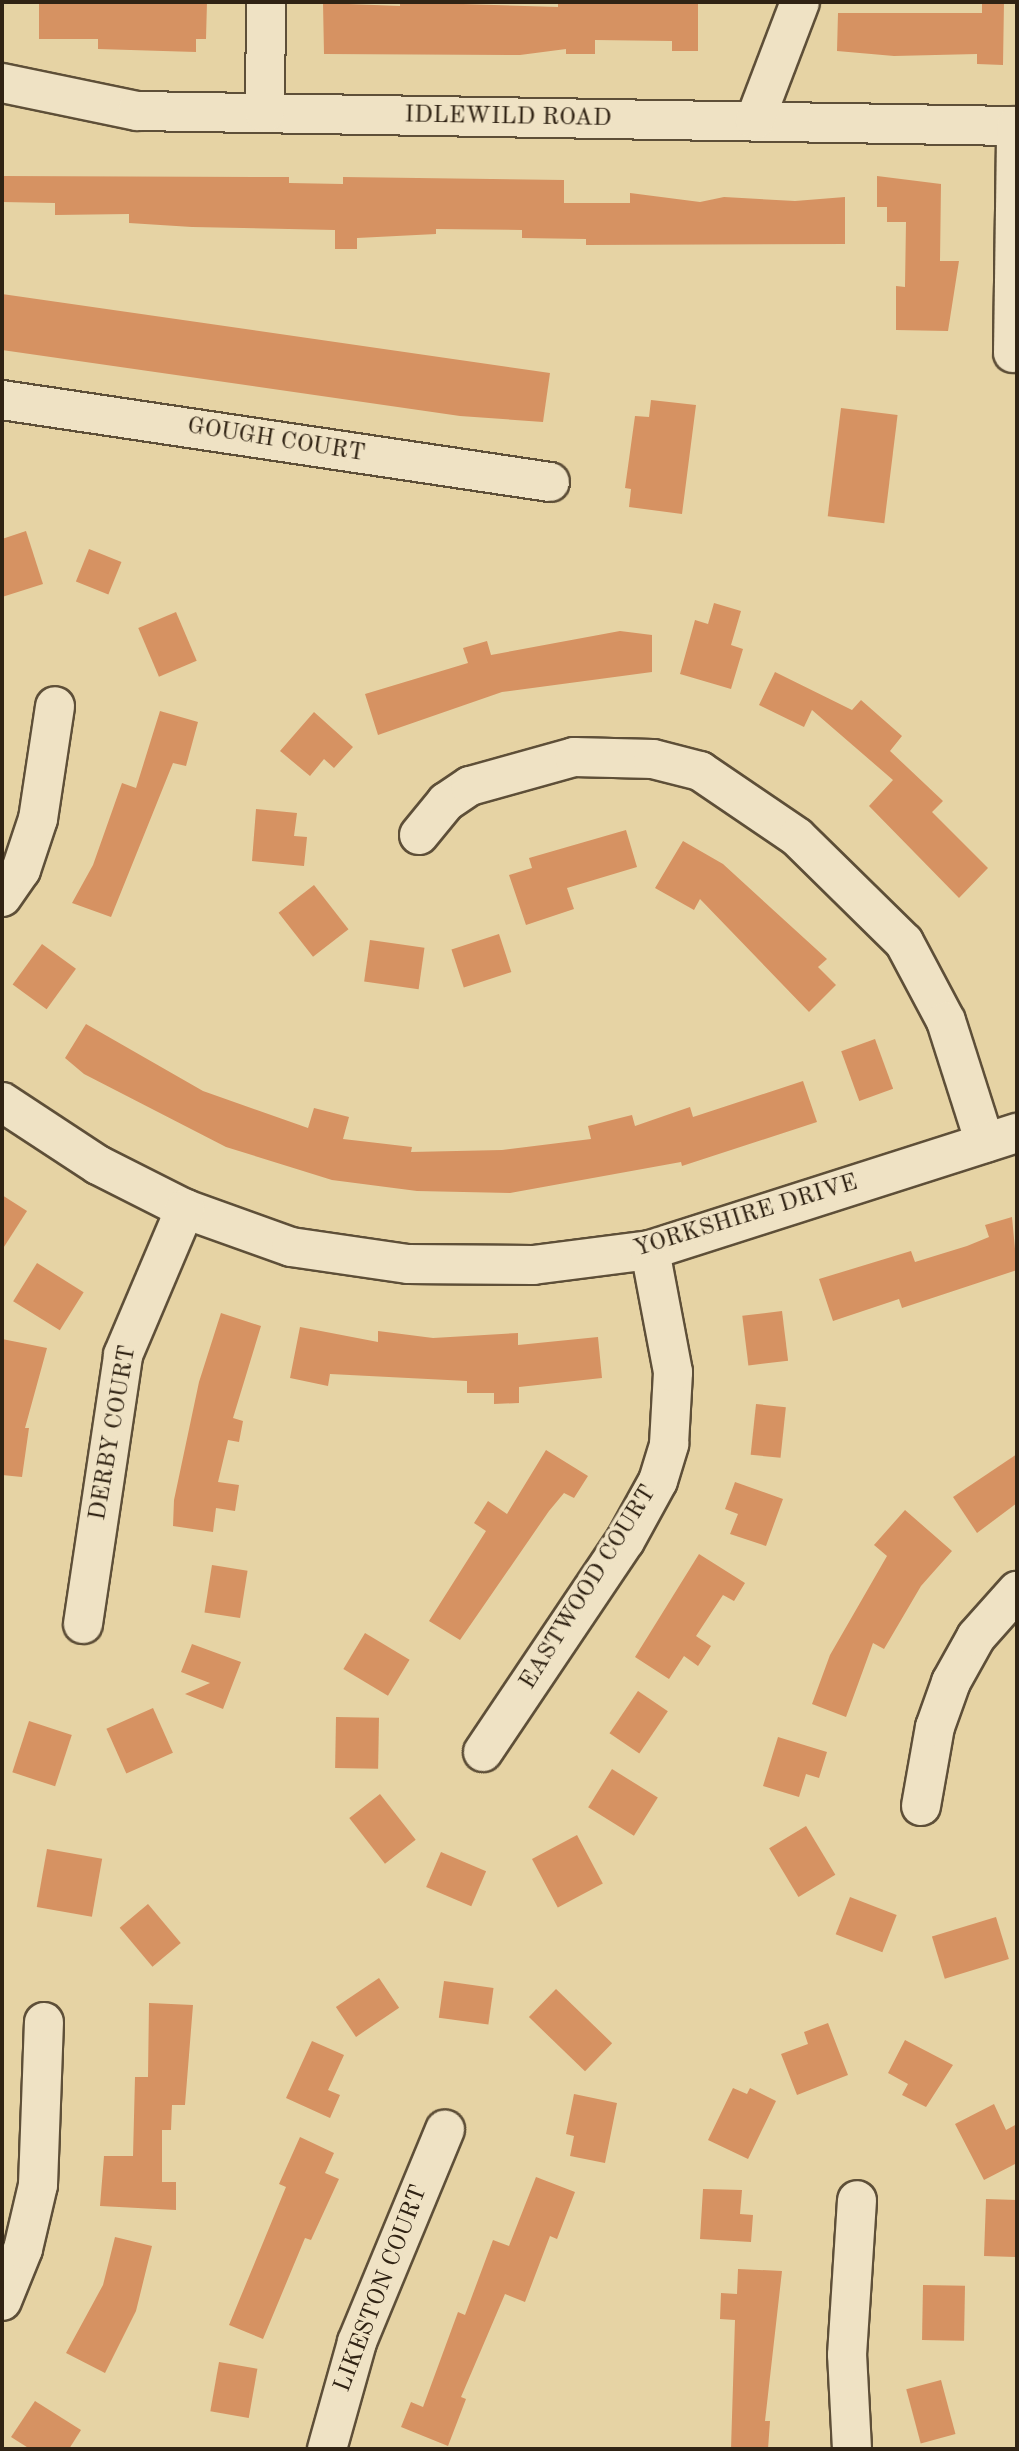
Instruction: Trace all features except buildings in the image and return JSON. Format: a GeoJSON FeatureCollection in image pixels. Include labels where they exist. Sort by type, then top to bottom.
{"type":"FeatureCollection","features":[{"type":"Feature","properties":{"kind":"street"},"geometry":{"type":"LineString","coordinates":[[265,113],[266,2]]}},
{"type":"Feature","properties":{"kind":"street"},"geometry":{"type":"LineString","coordinates":[[755,120],[800,2]]}},
{"type":"Feature","properties":{"kind":"street","name":"IDLEWILD ROAD"},"geometry":{"type":"LineString","coordinates":[[2,83],[137,111],[1016,126]]}},
{"type":"Feature","properties":{"kind":"street"},"geometry":{"type":"LineString","coordinates":[[1013,353],[1016,126]]}},
{"type":"Feature","properties":{"kind":"street","name":"GOUGH COURT"},"geometry":{"type":"LineString","coordinates":[[2,400],[550,482]]}},
{"type":"Feature","properties":{"kind":"street"},"geometry":{"type":"LineString","coordinates":[[2,897],[21,870],[38,819],[55,706]]}},
{"type":"Feature","properties":{"kind":"street"},"geometry":{"type":"LineString","coordinates":[[419,835],[446,802],[470,786],[574,757],[653,759],[700,771],[797,837],[904,942],[946,1021],[1001,1138]]}},
{"type":"Feature","properties":{"kind":"street","name":"YORKSHIRE DRIVE"},"geometry":{"type":"LineString","coordinates":[[2,1102],[98,1165],[185,1209],[291,1247],[361,1260],[533,1265],[650,1250],[1001,1138]]}},
{"type":"Feature","properties":{"kind":"street","name":"DERBY COURT"},"geometry":{"type":"LineString","coordinates":[[83,1624],[123,1355],[185,1209]]}},
{"type":"Feature","properties":{"kind":"street","name":"EASTWOOD COURT"},"geometry":{"type":"LineString","coordinates":[[483,1752],[625,1541],[658,1481],[669,1444],[673,1372],[650,1250]]}},
{"type":"Feature","properties":{"kind":"street"},"geometry":{"type":"LineString","coordinates":[[921,1805],[935,1727],[951,1682],[976,1637],[1017,1591]]}},
{"type":"Feature","properties":{"kind":"street"},"geometry":{"type":"LineString","coordinates":[[2,2301],[23,2249],[38,2185],[44,2022]]}},
{"type":"Feature","properties":{"kind":"street","name":"LIKESTON COURT"},"geometry":{"type":"LineString","coordinates":[[327,2449],[357,2342],[444,2130]]}},
{"type":"Feature","properties":{"kind":"street"},"geometry":{"type":"LineString","coordinates":[[852,2449],[847,2355],[857,2200]]}}]}
